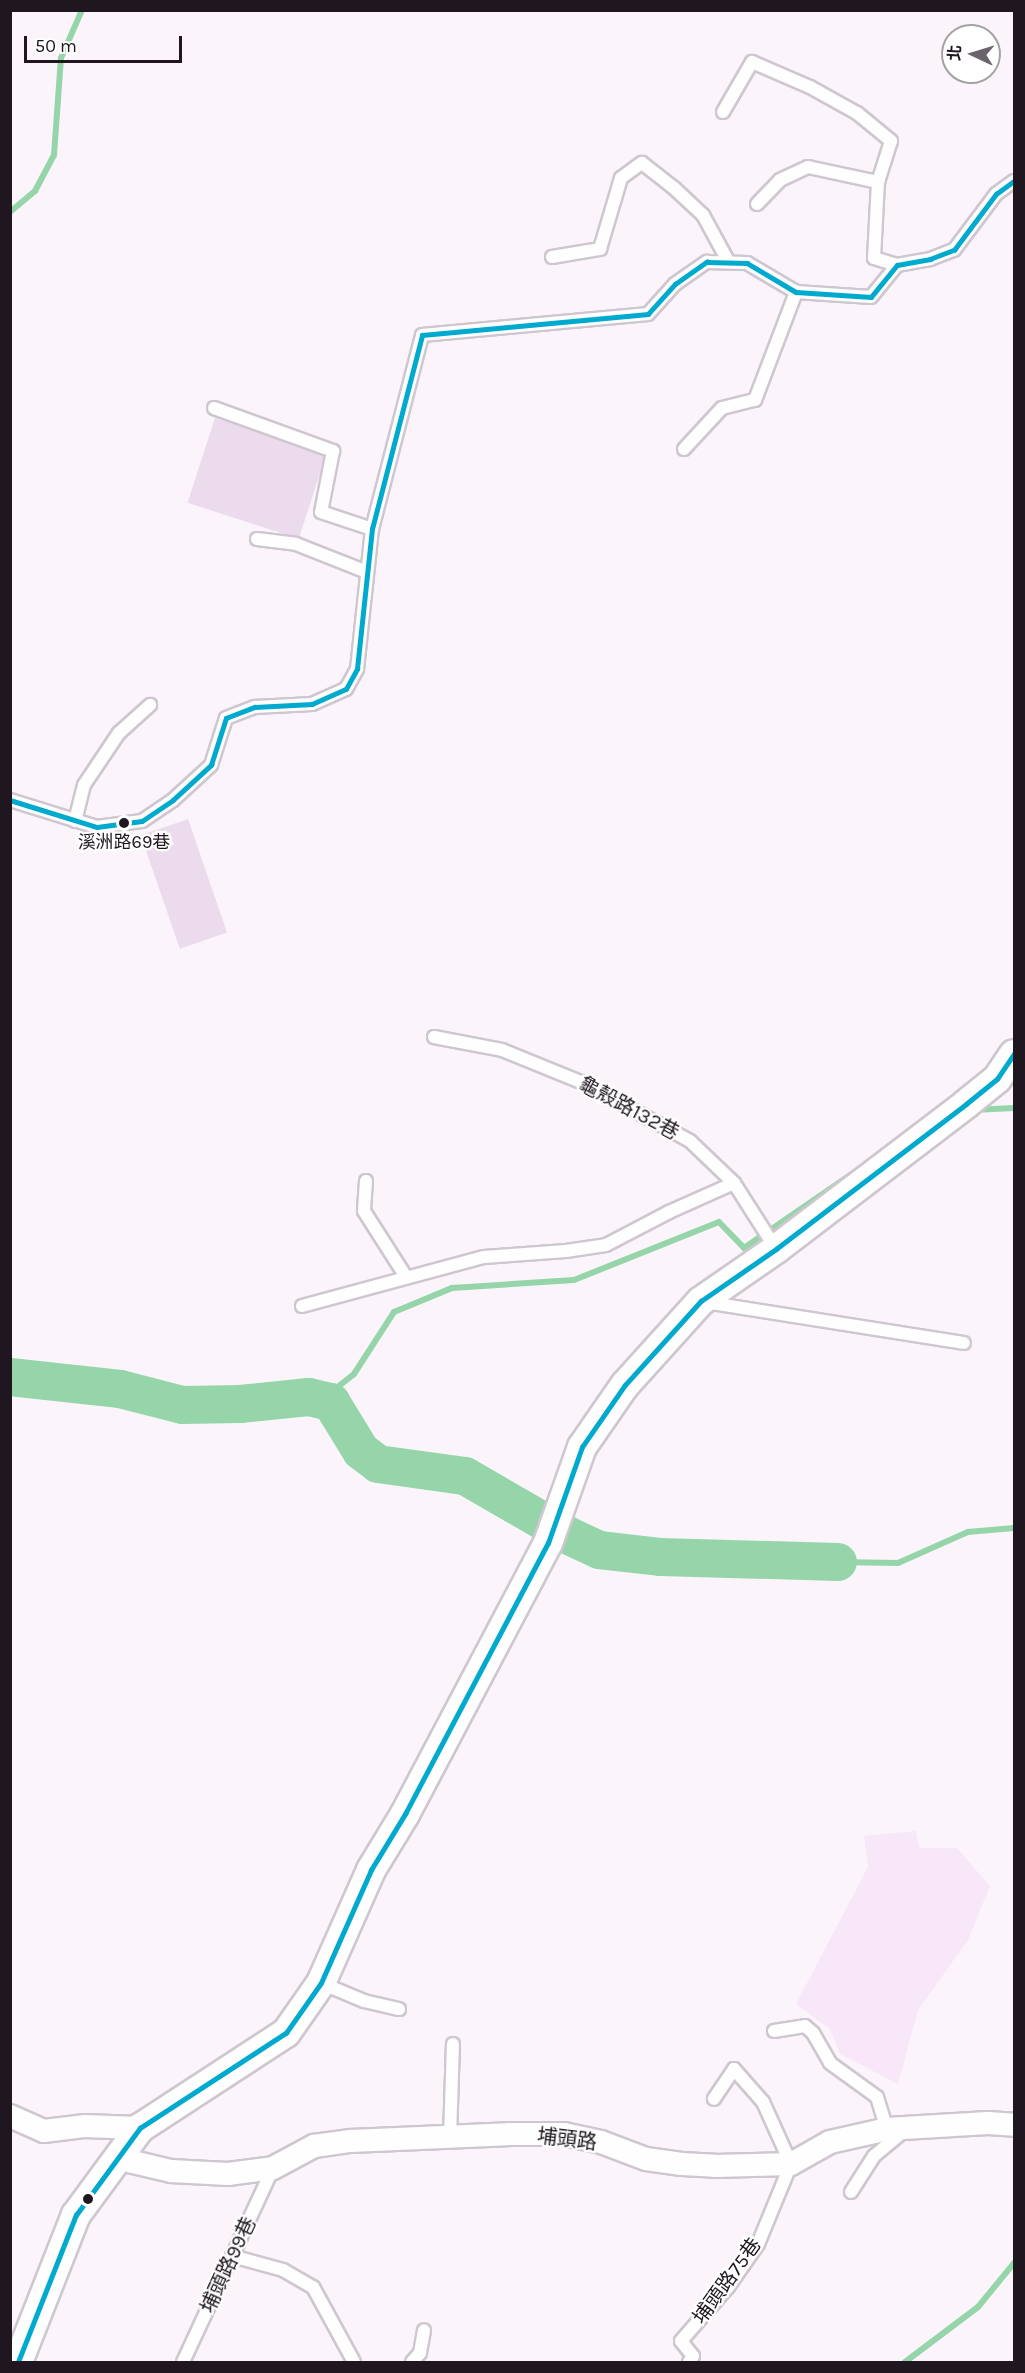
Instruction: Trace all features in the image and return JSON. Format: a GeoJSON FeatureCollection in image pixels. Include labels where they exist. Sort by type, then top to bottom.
{"type":"FeatureCollection","features":[{"type":"Feature","properties":{"kind":"street"},"geometry":{"type":"LineString","coordinates":[[18,2362],[76,2215],[116,2158],[140,2128],[286,2033],[321,1983],[371,1870],[411,1803],[548,1543],[582,1447],[625,1385],[701,1301],[776,1249],[998,1079],[1014,1054]]}},
{"type":"Feature","properties":{"kind":"street"},"geometry":{"type":"LineString","coordinates":[[10,2116],[44,2131],[84,2126],[140,2128]]}},
{"type":"Feature","properties":{"kind":"street","name":"埔頭路"},"geometry":{"type":"LineString","coordinates":[[116,2158],[171,2171],[228,2174],[273,2168],[315,2146],[351,2141],[564,2134],[602,2142],[646,2159],[673,2163],[715,2166],[791,2164],[830,2142],[897,2129],[988,2123],[1014,2125]]}},
{"type":"Feature","properties":{"kind":"lane"},"geometry":{"type":"LineString","coordinates":[[723,112],[752,62],[810,87],[857,113],[891,141],[878,182],[874,258],[897,265],[930,259],[954,250],[996,194],[1014,181]]}},
{"type":"Feature","properties":{"kind":"lane"},"geometry":{"type":"LineString","coordinates":[[552,257],[600,249],[621,178],[642,163],[674,188],[703,216],[728,261]]}},
{"type":"Feature","properties":{"kind":"lane"},"geometry":{"type":"LineString","coordinates":[[757,204],[780,180],[808,167],[878,182]]}},
{"type":"Feature","properties":{"kind":"lane"},"geometry":{"type":"LineString","coordinates":[[10,800],[97,827],[142,821],[173,800],[211,765],[226,718],[255,707],[312,704],[346,689],[357,669],[372,529],[422,335],[648,314],[675,284],[707,262],[747,263],[796,292],[871,297],[897,265]]}},
{"type":"Feature","properties":{"kind":"lane"},"geometry":{"type":"LineString","coordinates":[[684,449],[722,408],[755,400],[796,292]]}},
{"type":"Feature","properties":{"kind":"lane"},"geometry":{"type":"LineString","coordinates":[[214,408],[333,451],[321,512],[372,529]]}},
{"type":"Feature","properties":{"kind":"lane"},"geometry":{"type":"LineString","coordinates":[[257,539],[296,544],[367,572]]}},
{"type":"Feature","properties":{"kind":"lane"},"geometry":{"type":"LineString","coordinates":[[75,821],[84,785],[119,733],[150,705]]}},
{"type":"Feature","properties":{"kind":"lane","name":"龜殼路132巷"},"geometry":{"type":"LineString","coordinates":[[434,1037],[502,1050],[581,1082],[690,1141],[734,1183],[776,1249]]}},
{"type":"Feature","properties":{"kind":"lane"},"geometry":{"type":"LineString","coordinates":[[366,1181],[364,1211],[406,1277]]}},
{"type":"Feature","properties":{"kind":"lane"},"geometry":{"type":"LineString","coordinates":[[302,1306],[484,1257],[566,1251],[606,1245],[669,1212],[734,1183]]}},
{"type":"Feature","properties":{"kind":"lane"},"geometry":{"type":"LineString","coordinates":[[701,1301],[964,1344]]}},
{"type":"Feature","properties":{"kind":"lane"},"geometry":{"type":"LineString","coordinates":[[321,1983],[364,2001],[399,2009]]}},
{"type":"Feature","properties":{"kind":"lane"},"geometry":{"type":"LineString","coordinates":[[774,2031],[805,2026],[813,2034],[830,2064],[877,2097],[897,2129],[874,2156],[852,2192]]}},
{"type":"Feature","properties":{"kind":"lane"},"geometry":{"type":"LineString","coordinates":[[450,2138],[453,2044]]}},
{"type":"Feature","properties":{"kind":"lane"},"geometry":{"type":"LineString","coordinates":[[714,2098],[734,2069],[763,2102],[791,2164]]}},
{"type":"Feature","properties":{"kind":"lane","name":"埔頭路75巷"},"geometry":{"type":"LineString","coordinates":[[689,2362],[693,2356],[681,2341],[728,2287],[758,2244],[791,2164]]}},
{"type":"Feature","properties":{"kind":"lane","name":"埔頭路99巷"},"geometry":{"type":"LineString","coordinates":[[183,2362],[273,2168]]}},
{"type":"Feature","properties":{"kind":"lane"},"geometry":{"type":"LineString","coordinates":[[232,2256],[283,2270],[313,2287],[354,2362]]}},
{"type":"Feature","properties":{"kind":"lane"},"geometry":{"type":"LineString","coordinates":[[412,2362],[420,2353],[424,2330]]}},
{"type":"Feature","properties":{"kind":"shaded area"},"geometry":{"type":"Polygon","coordinates":[[[916,1831],[919,1848],[957,1848],[990,1886],[968,1940],[918,2010],[898,2084],[840,2054],[830,2029],[796,2004],[868,1867],[864,1836],[916,1831]]]}},
{"type":"Feature","properties":{"kind":"building"},"geometry":{"type":"Polygon","coordinates":[[[215,418],[326,454],[299,539],[187,503],[215,418]]]}},
{"type":"Feature","properties":{"kind":"building"},"geometry":{"type":"Polygon","coordinates":[[[188,819],[227,932],[180,949],[141,835],[188,819]]]}},
{"type":"Feature","properties":{"kind":"waterway"},"geometry":{"type":"LineString","coordinates":[[10,212],[35,191],[54,155],[61,58],[82,10]]}},
{"type":"Feature","properties":{"kind":"waterway"},"geometry":{"type":"LineString","coordinates":[[973,1110],[1014,1108]]}},
{"type":"Feature","properties":{"kind":"waterway"},"geometry":{"type":"LineString","coordinates":[[321,1400],[354,1374],[394,1312],[452,1288],[574,1280],[719,1222],[744,1248],[853,1173]]}},
{"type":"Feature","properties":{"kind":"waterway"},"geometry":{"type":"LineString","coordinates":[[10,1377],[120,1389],[183,1405],[240,1404],[309,1397],[331,1402],[361,1451],[378,1464],[465,1476],[567,1535],[599,1550],[660,1557],[838,1562]]}},
{"type":"Feature","properties":{"kind":"waterway"},"geometry":{"type":"LineString","coordinates":[[838,1562],[898,1563],[968,1532],[1014,1528]]}},
{"type":"Feature","properties":{"kind":"waterway"},"geometry":{"type":"LineString","coordinates":[[905,2362],[978,2307],[1014,2263]]}},
{"type":"Feature","properties":{"kind":"transit line"},"geometry":{"type":"LineString","coordinates":[[422,335],[648,314],[675,284],[707,262],[747,263],[796,292],[871,297],[897,265],[930,259],[954,250],[996,194],[1014,181]]}},
{"type":"Feature","properties":{"kind":"transit line"},"geometry":{"type":"LineString","coordinates":[[10,800],[97,827],[142,821],[173,800],[211,765],[226,718],[255,707],[312,704],[346,689],[357,669],[372,529],[422,335]]}},
{"type":"Feature","properties":{"kind":"transit line"},"geometry":{"type":"LineString","coordinates":[[18,2362],[76,2215],[140,2128],[286,2033],[321,1983],[371,1870],[405,1814],[548,1543],[582,1447],[625,1385],[701,1301],[776,1249],[966,1104],[997,1079],[1014,1054]]}},
{"type":"Feature","properties":{"kind":"place","name":"溪洲路69巷"},"geometry":{"type":"Point","coordinates":[124,823]}}]}
